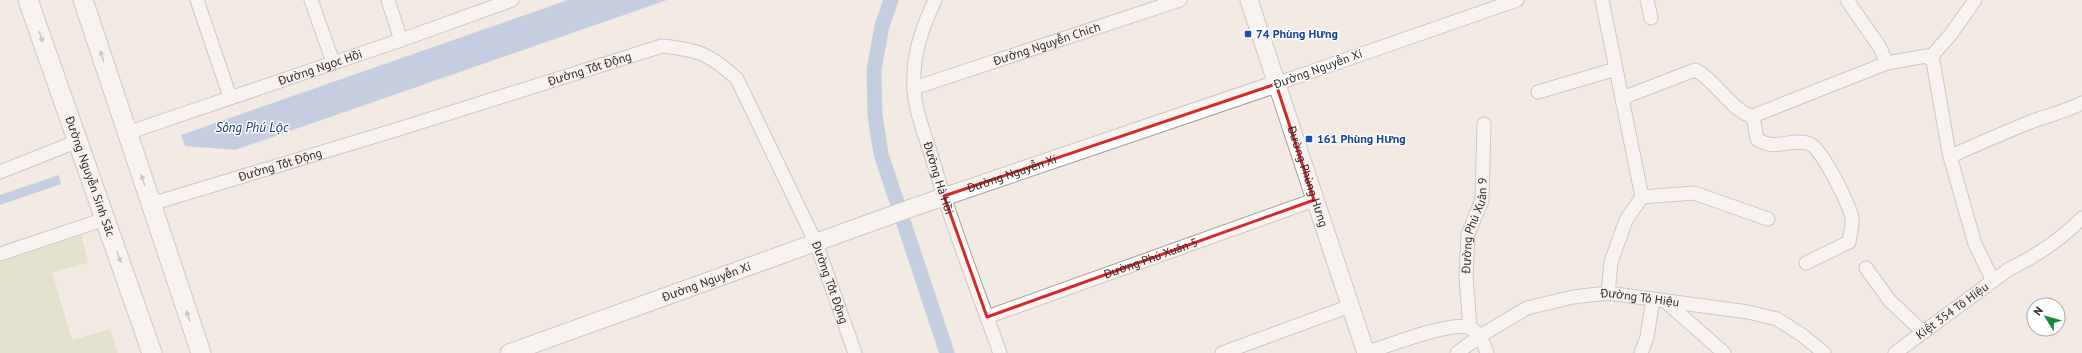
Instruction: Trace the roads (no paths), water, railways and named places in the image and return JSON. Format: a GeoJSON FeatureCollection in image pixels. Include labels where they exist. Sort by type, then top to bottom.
{"type":"FeatureCollection","features":[{"type":"Feature","properties":{"kind":"main road","name":"Đường Nguyễn Sinh Sắc"},"geometry":{"type":"LineString","coordinates":[[28,0],[152,353]]}},
{"type":"Feature","properties":{"kind":"main road"},"geometry":{"type":"LineString","coordinates":[[83,0],[201,353]]}},
{"type":"Feature","properties":{"kind":"street"},"geometry":{"type":"LineString","coordinates":[[197,0],[230,97]]}},
{"type":"Feature","properties":{"kind":"street"},"geometry":{"type":"LineString","coordinates":[[311,0],[333,62]]}},
{"type":"Feature","properties":{"kind":"street"},"geometry":{"type":"LineString","coordinates":[[388,0],[401,40]]}},
{"type":"Feature","properties":{"kind":"street","name":"Đường Hà Hồi"},"geometry":{"type":"LineString","coordinates":[[934,0],[921,34],[916,55],[914,88],[917,106],[944,196],[1000,353]]}},
{"type":"Feature","properties":{"kind":"street","name":"Đường Nguyễn Chích"},"geometry":{"type":"LineString","coordinates":[[914,88],[1180,0]]}},
{"type":"Feature","properties":{"kind":"street","name":"Đường Phùng Hưng"},"geometry":{"type":"LineString","coordinates":[[1249,0],[1314,200],[1366,353]]}},
{"type":"Feature","properties":{"kind":"street","name":"Đường Nguyễn Xí"},"geometry":{"type":"LineString","coordinates":[[509,353],[944,196],[1276,84],[1517,0]]}},
{"type":"Feature","properties":{"kind":"street"},"geometry":{"type":"LineString","coordinates":[[1602,0],[1642,197],[1626,220],[1611,262],[1608,293]]}},
{"type":"Feature","properties":{"kind":"street"},"geometry":{"type":"LineString","coordinates":[[1647,0],[1651,18]]}},
{"type":"Feature","properties":{"kind":"street"},"geometry":{"type":"LineString","coordinates":[[1846,0],[1879,46],[1887,63]]}},
{"type":"Feature","properties":{"kind":"street"},"geometry":{"type":"LineString","coordinates":[[1930,58],[1951,34],[1975,0]]}},
{"type":"Feature","properties":{"kind":"street","name":"Đường Ngọc Hồi"},"geometry":{"type":"LineString","coordinates":[[127,132],[401,40],[506,1]]}},
{"type":"Feature","properties":{"kind":"street","name":"Đường Tốt Động"},"geometry":{"type":"LineString","coordinates":[[151,204],[402,128],[662,46],[689,49],[717,61],[737,79],[816,243],[855,353]]}},
{"type":"Feature","properties":{"kind":"street"},"geometry":{"type":"LineString","coordinates":[[1622,98],[1695,70],[1706,77],[1743,113],[1753,116],[1887,63],[1926,56],[1933,61],[1951,156],[1975,244],[1993,281]]}},
{"type":"Feature","properties":{"kind":"street"},"geometry":{"type":"LineString","coordinates":[[1538,92],[1616,69]]}},
{"type":"Feature","properties":{"kind":"street"},"geometry":{"type":"LineString","coordinates":[[1951,156],[1992,137],[2046,116],[2064,112],[2082,103]]}},
{"type":"Feature","properties":{"kind":"street"},"geometry":{"type":"LineString","coordinates":[[1753,116],[1756,139],[1764,144],[1774,145],[1800,142],[1811,144],[1819,150],[1838,184],[1852,217],[1849,242],[1806,263]]}},
{"type":"Feature","properties":{"kind":"street","name":"Đường Phú Xuân 9"},"geometry":{"type":"LineString","coordinates":[[1470,328],[1466,276],[1468,234],[1482,200],[1484,124]]}},
{"type":"Feature","properties":{"kind":"street"},"geometry":{"type":"LineString","coordinates":[[0,172],[78,141]]}},
{"type":"Feature","properties":{"kind":"street"},"geometry":{"type":"LineString","coordinates":[[1642,197],[1694,193],[1768,219]]}},
{"type":"Feature","properties":{"kind":"street","name":"Đường Phú Xuân 5"},"geometry":{"type":"LineString","coordinates":[[987,317],[1314,200]]}},
{"type":"Feature","properties":{"kind":"street","name":"Kiệt 354 Tô Hiệu"},"geometry":{"type":"LineString","coordinates":[[1895,353],[2009,269],[2029,260],[2049,247],[2082,218]]}},
{"type":"Feature","properties":{"kind":"street"},"geometry":{"type":"LineString","coordinates":[[0,254],[105,219]]}},
{"type":"Feature","properties":{"kind":"street"},"geometry":{"type":"LineString","coordinates":[[1866,268],[1890,302],[1923,332]]}},
{"type":"Feature","properties":{"kind":"street","name":"Đường Tô Hiệu"},"geometry":{"type":"LineString","coordinates":[[1457,353],[1480,336],[1527,308],[1573,297],[1608,293],[1748,312],[1777,319],[1802,335],[1824,353]]}},
{"type":"Feature","properties":{"kind":"street"},"geometry":{"type":"LineString","coordinates":[[1641,353],[1659,300],[1724,353]]}},
{"type":"Feature","properties":{"kind":"street"},"geometry":{"type":"LineString","coordinates":[[1222,353],[1350,306]]}},
{"type":"Feature","properties":{"kind":"street"},"geometry":{"type":"LineString","coordinates":[[1366,353],[1446,327],[1470,328],[1480,336],[1487,353]]}},
{"type":"Feature","properties":{"kind":"water","name":"Sông Phú Lộc"},"geometry":{"type":"Polygon","coordinates":[[[568,0],[667,0],[235,150],[185,146],[181,135],[568,0]]]}},
{"type":"Feature","properties":{"kind":"water"},"geometry":{"type":"Polygon","coordinates":[[[59,175],[61,184],[0,205],[0,195],[59,175]]]}},
{"type":"Feature","properties":{"kind":"waterway"},"geometry":{"type":"LineString","coordinates":[[891,0],[882,26],[874,70],[875,115],[881,154],[947,353]]}},
{"type":"Feature","properties":{"kind":"place","name":"74 Phùng Hưng"},"geometry":{"type":"Point","coordinates":[1248,34]}},
{"type":"Feature","properties":{"kind":"place","name":"161 Phùng Hưng"},"geometry":{"type":"Point","coordinates":[1309,139]}}]}
